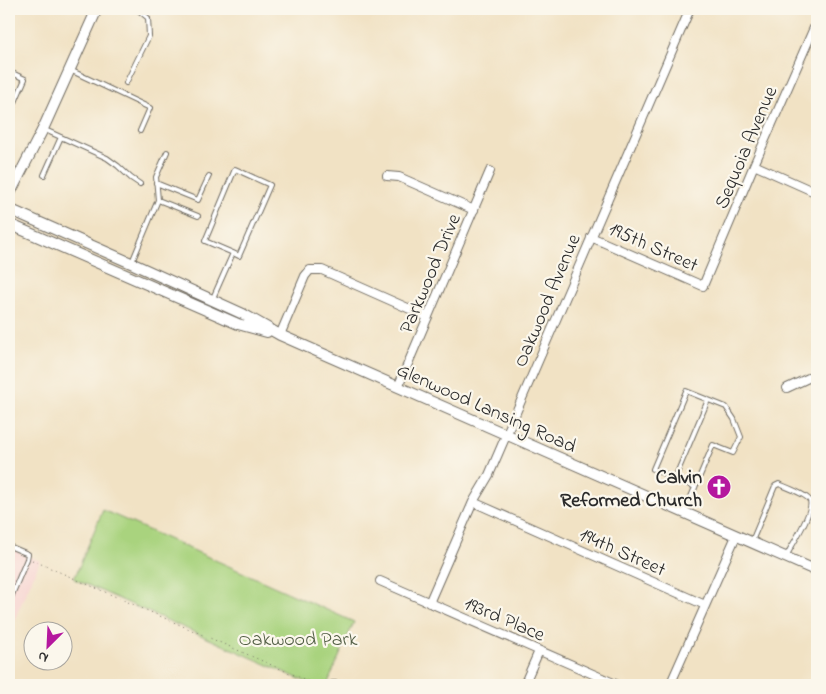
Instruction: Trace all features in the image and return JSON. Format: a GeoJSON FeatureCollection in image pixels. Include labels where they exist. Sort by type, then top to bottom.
{"type":"FeatureCollection","features":[{"type":"Feature","properties":{"kind":"main road"},"geometry":{"type":"LineString","coordinates":[[9,195],[43,128],[97,9]]}},
{"type":"Feature","properties":{"kind":"main road","name":"Glenwood Lansing Road"},"geometry":{"type":"LineString","coordinates":[[9,208],[243,314],[280,335],[817,571]]}},
{"type":"Feature","properties":{"kind":"main road","name":"Glenwood Lansing Road"},"geometry":{"type":"LineString","coordinates":[[9,224],[238,324],[280,335]]}},
{"type":"Feature","properties":{"kind":"street","name":"Oakwood Avenue"},"geometry":{"type":"LineString","coordinates":[[429,603],[473,502],[489,475],[690,9]]}},
{"type":"Feature","properties":{"kind":"street","name":"Sequoia Avenue"},"geometry":{"type":"LineString","coordinates":[[703,286],[817,21]]}},
{"type":"Feature","properties":{"kind":"street"},"geometry":{"type":"LineString","coordinates":[[754,165],[817,193]]}},
{"type":"Feature","properties":{"kind":"street","name":"Parkwood Drive"},"geometry":{"type":"LineString","coordinates":[[398,387],[490,171]]}},
{"type":"Feature","properties":{"kind":"street"},"geometry":{"type":"LineString","coordinates":[[387,176],[399,177],[474,210]]}},
{"type":"Feature","properties":{"kind":"street","name":"195th Street"},"geometry":{"type":"LineString","coordinates":[[591,236],[703,286]]}},
{"type":"Feature","properties":{"kind":"street"},"geometry":{"type":"LineString","coordinates":[[280,335],[305,276],[310,270],[322,270],[428,317]]}},
{"type":"Feature","properties":{"kind":"street"},"geometry":{"type":"LineString","coordinates":[[787,388],[817,374]]}},
{"type":"Feature","properties":{"kind":"street","name":"194th Street"},"geometry":{"type":"LineString","coordinates":[[473,502],[705,605]]}},
{"type":"Feature","properties":{"kind":"street"},"geometry":{"type":"LineString","coordinates":[[670,685],[736,536]]}},
{"type":"Feature","properties":{"kind":"street","name":"193rd Place"},"geometry":{"type":"LineString","coordinates":[[380,581],[618,685]]}},
{"type":"Feature","properties":{"kind":"street"},"geometry":{"type":"LineString","coordinates":[[524,685],[539,651]]}},
{"type":"Feature","properties":{"kind":"lane"},"geometry":{"type":"LineString","coordinates":[[126,83],[149,36],[148,18],[137,9]]}},
{"type":"Feature","properties":{"kind":"lane"},"geometry":{"type":"LineString","coordinates":[[70,70],[150,108],[140,131]]}},
{"type":"Feature","properties":{"kind":"lane"},"geometry":{"type":"LineString","coordinates":[[9,116],[25,79],[10,72]]}},
{"type":"Feature","properties":{"kind":"lane"},"geometry":{"type":"LineString","coordinates":[[43,128],[107,158],[140,184]]}},
{"type":"Feature","properties":{"kind":"lane"},"geometry":{"type":"LineString","coordinates":[[44,175],[61,137]]}},
{"type":"Feature","properties":{"kind":"lane"},"geometry":{"type":"LineString","coordinates":[[131,263],[158,200],[156,177],[167,152]]}},
{"type":"Feature","properties":{"kind":"lane"},"geometry":{"type":"LineString","coordinates":[[235,170],[270,186],[240,256],[233,253],[205,241],[235,170]]}},
{"type":"Feature","properties":{"kind":"lane"},"geometry":{"type":"LineString","coordinates":[[156,183],[198,200],[209,176]]}},
{"type":"Feature","properties":{"kind":"lane"},"geometry":{"type":"LineString","coordinates":[[158,200],[198,216]]}},
{"type":"Feature","properties":{"kind":"lane"},"geometry":{"type":"LineString","coordinates":[[212,300],[233,253]]}},
{"type":"Feature","properties":{"kind":"lane"},"geometry":{"type":"LineString","coordinates":[[684,513],[713,445],[733,453],[741,436],[734,419],[726,407],[686,391],[653,469],[695,487]]}},
{"type":"Feature","properties":{"kind":"lane"},"geometry":{"type":"LineString","coordinates":[[674,478],[708,400]]}},
{"type":"Feature","properties":{"kind":"lane"},"geometry":{"type":"LineString","coordinates":[[751,542],[775,486],[779,484],[786,487],[808,498],[811,507],[786,558]]}},
{"type":"Feature","properties":{"kind":"lane"},"geometry":{"type":"LineString","coordinates":[[9,546],[28,554],[9,602]]}},
{"type":"Feature","properties":{"kind":"path"},"geometry":{"type":"LineString","coordinates":[[31,560],[317,685]]}},
{"type":"Feature","properties":{"kind":"shaded area"},"geometry":{"type":"Polygon","coordinates":[[[9,548],[40,561],[9,632],[9,548]]]}},
{"type":"Feature","properties":{"kind":"green space","name":"Oakwood Park"},"geometry":{"type":"Polygon","coordinates":[[[103,510],[354,622],[327,685],[313,685],[74,579],[103,510]]]}},
{"type":"Feature","properties":{"kind":"place","name":"Calvin Reformed Church"},"geometry":{"type":"Point","coordinates":[719,487]}}]}
